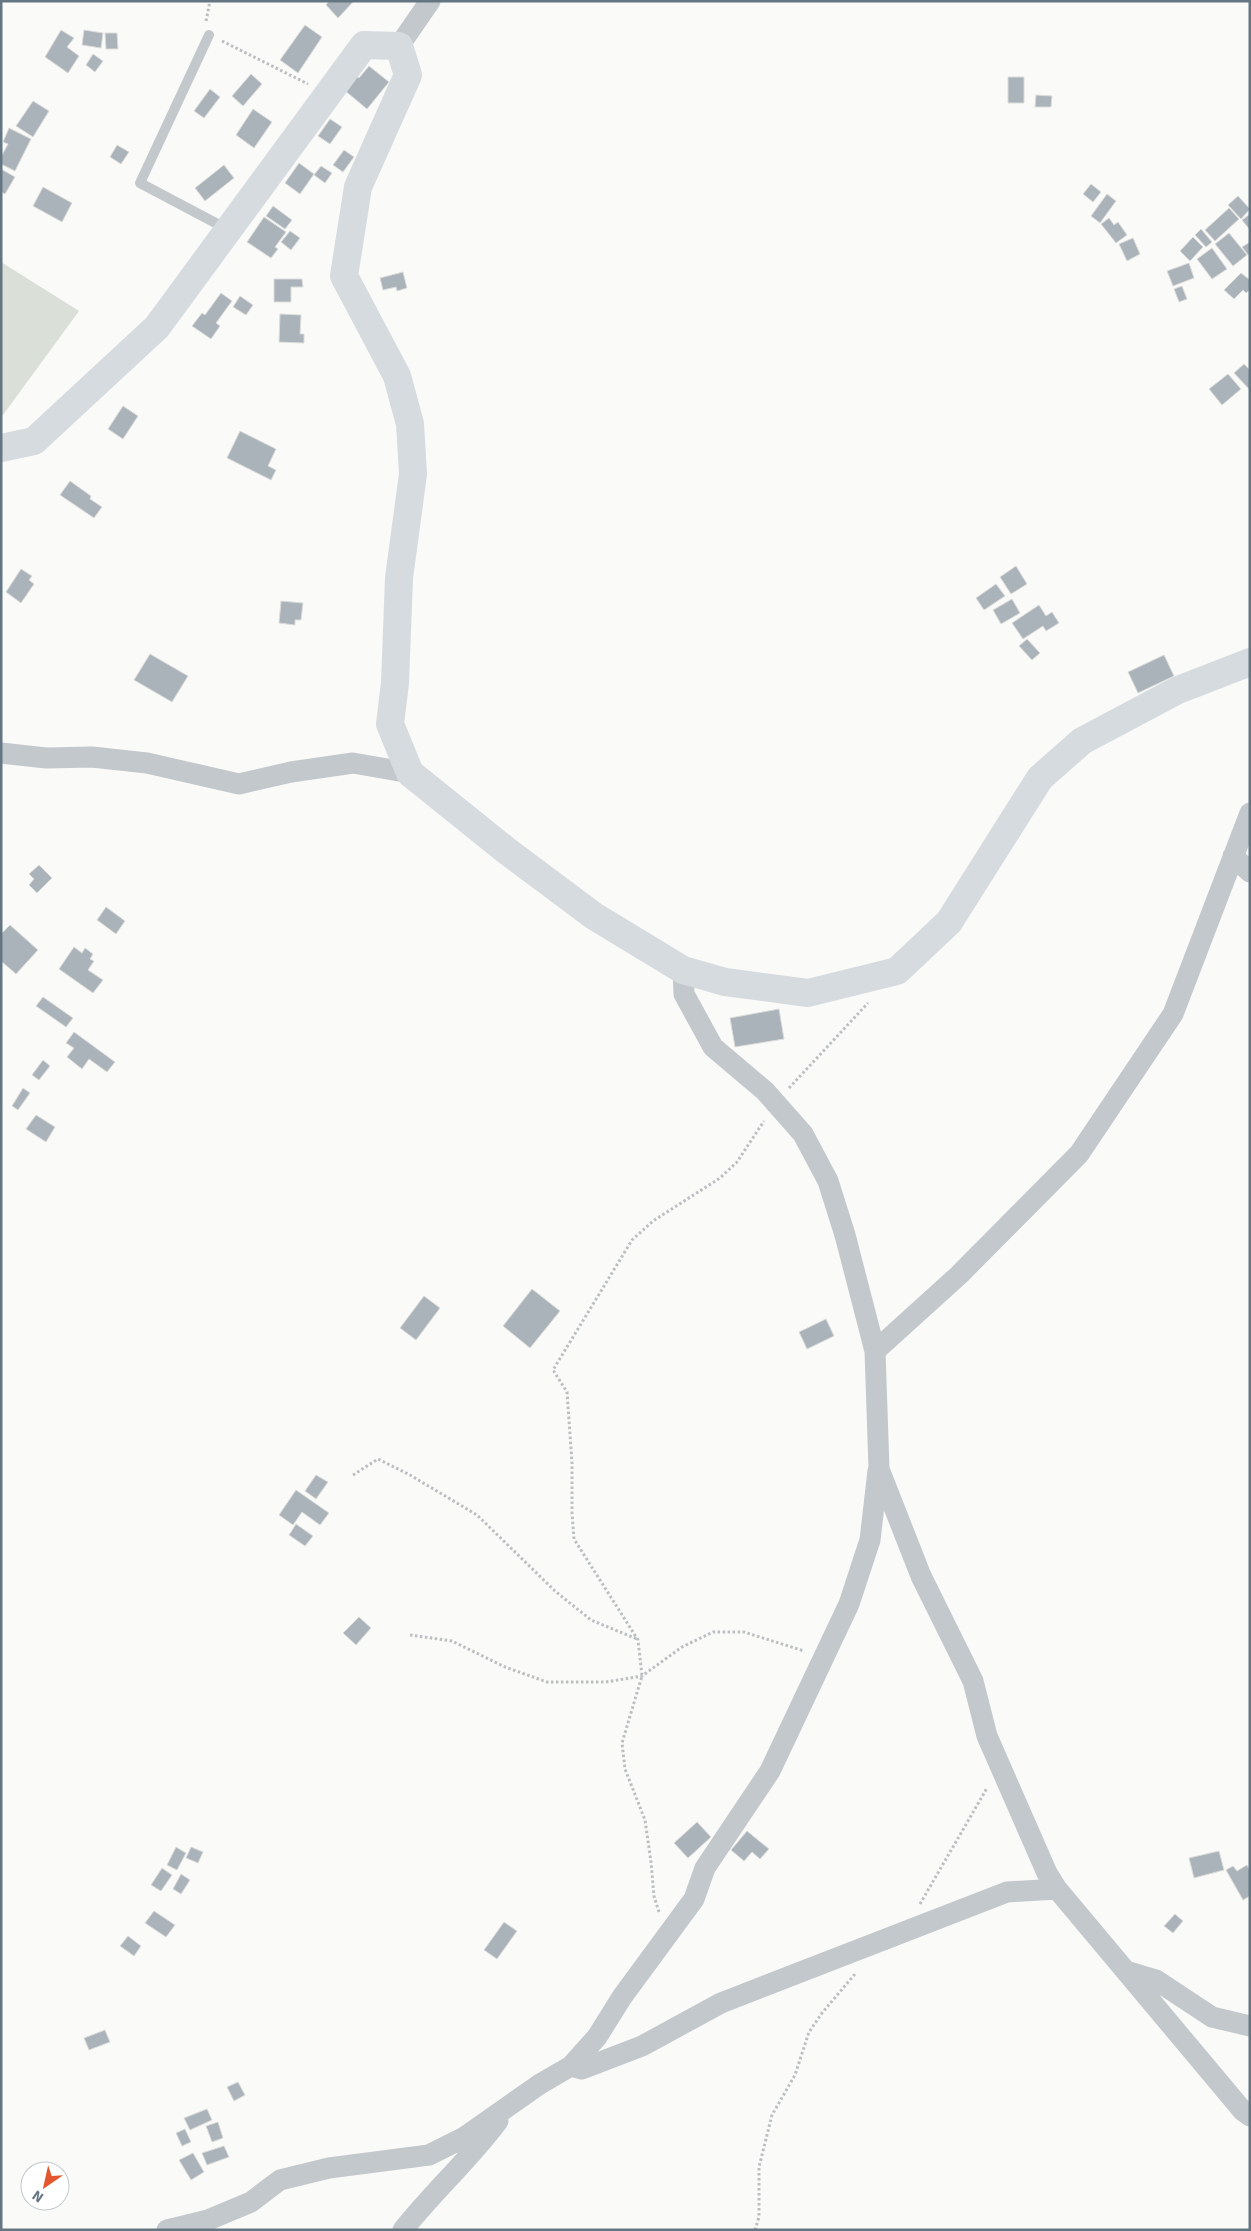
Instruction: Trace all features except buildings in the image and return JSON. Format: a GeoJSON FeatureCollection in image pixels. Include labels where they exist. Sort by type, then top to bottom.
{"type":"FeatureCollection","features":[{"type":"Feature","properties":{"kind":"street"},"geometry":{"type":"LineString","coordinates":[[399,46],[430,1]]}},
{"type":"Feature","properties":{"kind":"street"},"geometry":{"type":"LineString","coordinates":[[1,448],[34,441],[157,327],[364,45],[399,46]]}},
{"type":"Feature","properties":{"kind":"street"},"geometry":{"type":"LineString","coordinates":[[399,46],[408,75],[358,187],[344,276],[397,376],[410,424],[414,474],[399,578],[395,683],[390,724],[410,773]]}},
{"type":"Feature","properties":{"kind":"street"},"geometry":{"type":"LineString","coordinates":[[1,753],[46,758],[92,757],[147,763],[239,784],[292,772],[353,763],[410,773],[507,851],[594,916],[683,970],[725,982],[808,993],[897,971],[949,922],[1040,778],[1082,741],[1178,690],[1250,662]]}},
{"type":"Feature","properties":{"kind":"street"},"geometry":{"type":"LineString","coordinates":[[875,1351],[959,1275],[1079,1154],[1173,1014],[1250,813]]}},
{"type":"Feature","properties":{"kind":"street"},"geometry":{"type":"LineString","coordinates":[[1233,856],[1250,872]]}},
{"type":"Feature","properties":{"kind":"street"},"geometry":{"type":"LineString","coordinates":[[167,2230],[208,2220],[250,2202],[280,2180],[329,2168],[429,2155],[463,2138],[540,2084],[571,2066],[597,2037],[622,1997],[694,1899],[705,1868],[770,1771],[849,1604],[870,1540],[879,1468],[875,1351],[845,1235],[828,1182],[803,1134],[765,1091],[713,1047],[684,994],[683,970]]}},
{"type":"Feature","properties":{"kind":"street"},"geometry":{"type":"LineString","coordinates":[[879,1468],[921,1576],[973,1681],[987,1736],[1047,1874],[1057,1889],[1243,2111],[1250,2116]]}},
{"type":"Feature","properties":{"kind":"street"},"geometry":{"type":"LineString","coordinates":[[571,2066],[582,2069],[642,2046],[721,2003],[1007,1892],[1057,1889]]}},
{"type":"Feature","properties":{"kind":"street"},"geometry":{"type":"LineString","coordinates":[[1126,1971],[1156,1980],[1212,2017],[1250,2026]]}},
{"type":"Feature","properties":{"kind":"street"},"geometry":{"type":"LineString","coordinates":[[402,2230],[422,2205],[480,2145],[509,2106]]}},
{"type":"Feature","properties":{"kind":"lane"},"geometry":{"type":"LineString","coordinates":[[209,35],[140,183],[229,230]]}},
{"type":"Feature","properties":{"kind":"path"},"geometry":{"type":"LineString","coordinates":[[210,1],[206,21],[209,35],[329,94]]}},
{"type":"Feature","properties":{"kind":"path"},"geometry":{"type":"LineString","coordinates":[[666,1937],[654,1896],[644,1820],[625,1769],[622,1743],[642,1676],[638,1640],[574,1539],[572,1463],[567,1392],[553,1370],[632,1240],[653,1221],[720,1178],[737,1162],[775,1102],[870,1000]]}},
{"type":"Feature","properties":{"kind":"path"},"geometry":{"type":"LineString","coordinates":[[353,1475],[378,1459],[410,1475],[477,1515],[555,1591],[591,1620],[638,1640]]}},
{"type":"Feature","properties":{"kind":"path"},"geometry":{"type":"LineString","coordinates":[[410,1635],[452,1640],[505,1667],[547,1682],[606,1682],[642,1676],[682,1647],[713,1632],[744,1632],[788,1647],[824,1656]]}},
{"type":"Feature","properties":{"kind":"path"},"geometry":{"type":"LineString","coordinates":[[916,1908],[958,1841],[986,1789],[994,1753]]}},
{"type":"Feature","properties":{"kind":"path"},"geometry":{"type":"LineString","coordinates":[[756,2230],[759,2217],[759,2167],[772,2115],[795,2075],[809,2032],[822,2013],[862,1967]]}},
{"type":"Feature","properties":{"kind":"shaded area"},"geometry":{"type":"Polygon","coordinates":[[[1,262],[79,311],[3,415],[1,415],[1,262]]]}}]}
